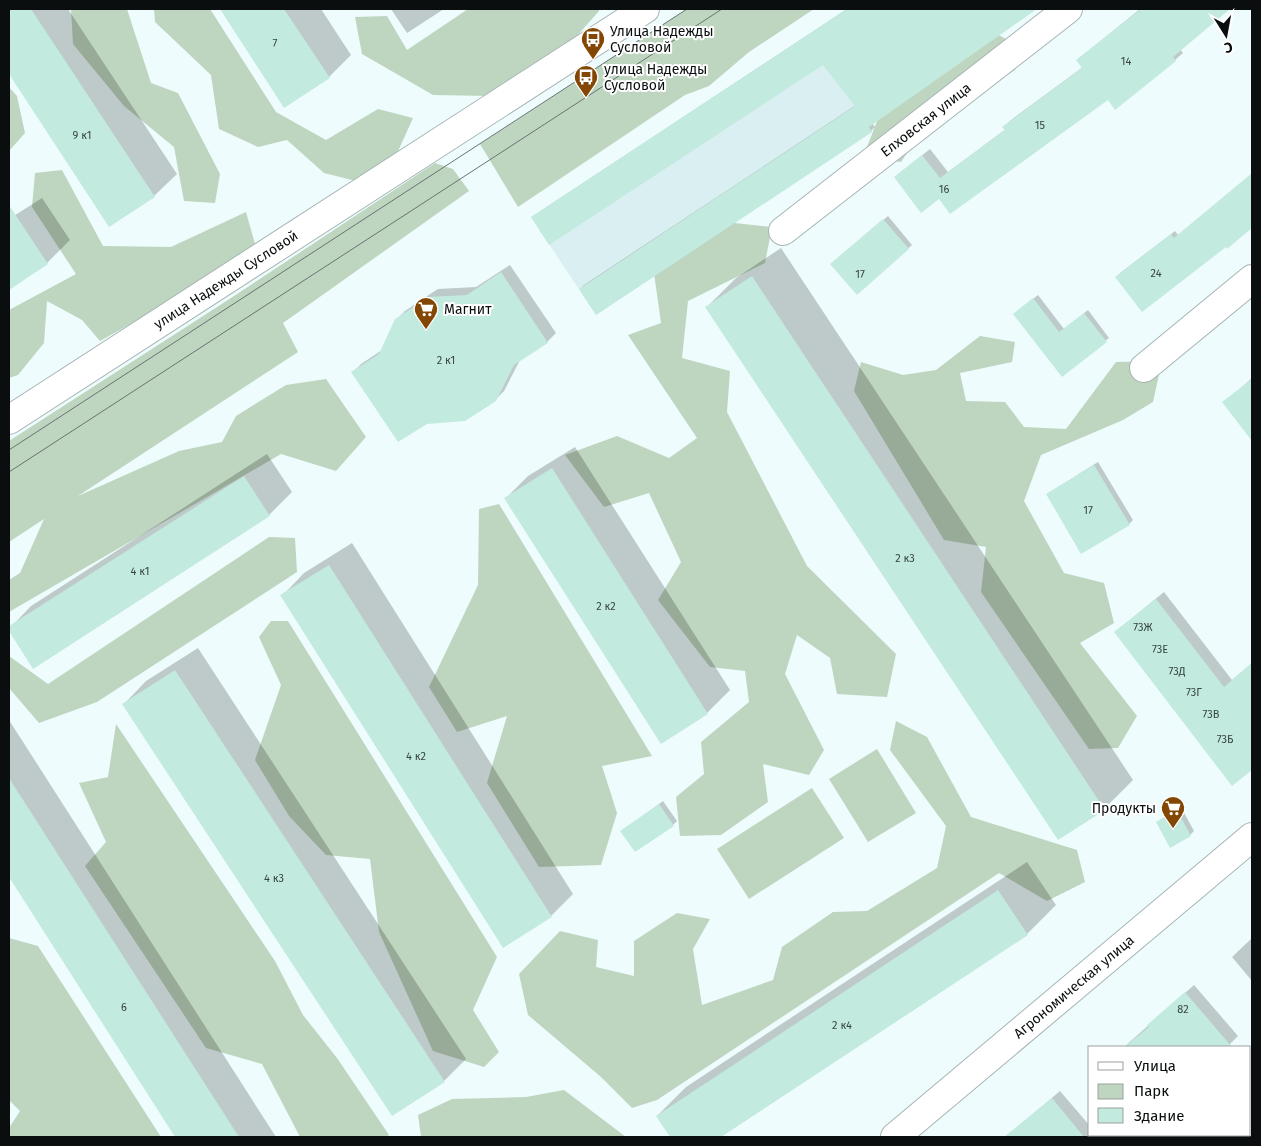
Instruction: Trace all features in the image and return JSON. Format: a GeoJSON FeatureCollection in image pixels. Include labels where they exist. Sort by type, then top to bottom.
{"type":"FeatureCollection","features":[{"type":"Feature","properties":{"kind":"street","name":"улица Надежды Сусловой"},"geometry":{"type":"LineString","coordinates":[[9,420],[645,9]]}},
{"type":"Feature","properties":{"kind":"street","name":"Елховская улица"},"geometry":{"type":"LineString","coordinates":[[783,231],[1068,9]]}},
{"type":"Feature","properties":{"kind":"street"},"geometry":{"type":"LineString","coordinates":[[1144,368],[1252,279]]}},
{"type":"Feature","properties":{"kind":"street","name":"Агрономическая улица"},"geometry":{"type":"LineString","coordinates":[[895,1137],[1252,837]]}},
{"type":"Feature","properties":{"kind":"shaded area"},"geometry":{"type":"Polygon","coordinates":[[[847,9],[1036,9],[869,127],[872,132],[596,315],[531,217],[847,9]]]}},
{"type":"Feature","properties":{"kind":"green space"},"geometry":{"type":"Polygon","coordinates":[[[71,9],[127,9],[151,83],[178,93],[220,174],[215,203],[184,201],[174,147],[124,106],[73,44],[71,9]]]}},
{"type":"Feature","properties":{"kind":"green space"},"geometry":{"type":"Polygon","coordinates":[[[154,9],[210,9],[276,112],[326,140],[378,109],[413,118],[395,158],[356,181],[324,173],[287,140],[258,147],[219,129],[211,75],[155,22],[154,9]]]}},
{"type":"Feature","properties":{"kind":"green space"},"geometry":{"type":"Polygon","coordinates":[[[468,9],[599,9],[599,11],[561,54],[490,96],[433,95],[362,54],[355,17],[387,16],[407,50],[468,9]]]}},
{"type":"Feature","properties":{"kind":"green space"},"geometry":{"type":"Polygon","coordinates":[[[687,9],[814,9],[749,52],[709,86],[685,95],[518,207],[480,144],[687,9]]]}},
{"type":"Feature","properties":{"kind":"green space"},"geometry":{"type":"Polygon","coordinates":[[[991,31],[1025,49],[1015,70],[926,125],[901,162],[863,157],[881,111],[991,31]]]}},
{"type":"Feature","properties":{"kind":"green space"},"geometry":{"type":"Polygon","coordinates":[[[9,87],[17,96],[25,133],[9,151],[9,87]]]}},
{"type":"Feature","properties":{"kind":"green space"},"geometry":{"type":"Polygon","coordinates":[[[435,163],[453,169],[469,191],[283,323],[298,352],[78,496],[179,451],[222,442],[236,416],[286,385],[326,379],[366,437],[336,471],[281,454],[9,612],[9,580],[20,573],[44,519],[9,542],[9,441],[231,298],[435,163]]]}},
{"type":"Feature","properties":{"kind":"green space"},"geometry":{"type":"Polygon","coordinates":[[[62,170],[103,246],[171,247],[246,212],[255,244],[188,292],[100,341],[82,320],[47,301],[44,343],[18,375],[9,378],[9,310],[76,274],[32,207],[35,173],[62,170]]]}},
{"type":"Feature","properties":{"kind":"green space"},"geometry":{"type":"Polygon","coordinates":[[[726,222],[772,227],[765,263],[688,301],[682,358],[730,371],[727,412],[807,566],[896,654],[887,697],[837,694],[830,658],[797,635],[785,674],[824,750],[809,775],[763,764],[768,802],[721,835],[680,836],[676,797],[704,774],[701,742],[749,702],[745,671],[710,667],[658,600],[681,562],[649,493],[604,507],[565,455],[617,436],[669,458],[697,438],[628,335],[661,323],[653,266],[726,222]]]}},
{"type":"Feature","properties":{"kind":"green space"},"geometry":{"type":"Polygon","coordinates":[[[980,336],[1015,342],[1012,362],[960,373],[966,401],[1005,402],[1024,427],[1066,429],[1116,362],[1162,361],[1153,402],[1123,420],[1041,455],[1024,501],[1064,573],[1104,583],[1114,623],[1080,643],[1137,716],[1118,748],[1089,749],[981,592],[986,547],[944,540],[854,391],[861,362],[903,375],[936,370],[980,336]]]}},
{"type":"Feature","properties":{"kind":"green space"},"geometry":{"type":"Polygon","coordinates":[[[499,504],[652,756],[602,766],[617,813],[601,865],[539,867],[487,783],[507,716],[457,732],[429,687],[478,585],[479,509],[499,504]]]}},
{"type":"Feature","properties":{"kind":"green space"},"geometry":{"type":"Polygon","coordinates":[[[269,537],[295,538],[297,572],[97,702],[39,723],[9,688],[9,656],[48,684],[269,537]]]}},
{"type":"Feature","properties":{"kind":"green space"},"geometry":{"type":"Polygon","coordinates":[[[271,621],[288,621],[497,957],[473,1010],[499,1052],[484,1067],[433,1051],[379,932],[370,859],[326,855],[289,816],[255,760],[281,685],[259,637],[271,621]]]}},
{"type":"Feature","properties":{"kind":"green space"},"geometry":{"type":"Polygon","coordinates":[[[896,721],[927,737],[971,817],[1077,850],[1085,882],[1047,901],[999,873],[657,1100],[632,1108],[601,1077],[528,1015],[519,974],[560,931],[598,940],[596,967],[634,976],[634,941],[677,913],[710,919],[693,949],[702,1005],[773,980],[782,947],[833,912],[867,911],[937,868],[946,826],[890,750],[896,721]]]}},
{"type":"Feature","properties":{"kind":"green space"},"geometry":{"type":"Polygon","coordinates":[[[116,724],[275,961],[303,1015],[337,1058],[389,1135],[386,1137],[300,1137],[262,1064],[206,1048],[85,866],[106,842],[79,783],[108,777],[116,724]]]}},
{"type":"Feature","properties":{"kind":"green space"},"geometry":{"type":"Polygon","coordinates":[[[877,749],[916,813],[868,842],[829,779],[877,749]]]}},
{"type":"Feature","properties":{"kind":"green space"},"geometry":{"type":"Polygon","coordinates":[[[812,788],[844,838],[749,899],[717,849],[812,788]]]}},
{"type":"Feature","properties":{"kind":"green space"},"geometry":{"type":"Polygon","coordinates":[[[9,938],[38,946],[161,1137],[9,1137],[9,1128],[20,1111],[9,1100],[9,938]]]}},
{"type":"Feature","properties":{"kind":"green space"},"geometry":{"type":"Polygon","coordinates":[[[564,1090],[626,1137],[421,1137],[418,1115],[452,1099],[526,1097],[564,1090]]]}},
{"type":"Feature","properties":{"kind":"building"},"geometry":{"type":"Polygon","coordinates":[[[9,9],[31,9],[155,197],[109,227],[9,74],[9,9]]]}},
{"type":"Feature","properties":{"kind":"building"},"geometry":{"type":"Polygon","coordinates":[[[220,9],[284,9],[330,78],[284,108],[220,9]]]}},
{"type":"Feature","properties":{"kind":"building"},"geometry":{"type":"Polygon","coordinates":[[[847,9],[1037,9],[869,127],[872,132],[596,315],[579,289],[855,106],[823,65],[549,245],[531,217],[847,9]]]}},
{"type":"Feature","properties":{"kind":"building"},"geometry":{"type":"Polygon","coordinates":[[[1141,9],[1230,9],[1173,57],[1176,61],[1115,110],[1108,100],[950,214],[939,199],[921,213],[894,177],[922,155],[940,178],[1005,130],[1002,127],[1082,68],[1076,60],[1141,9]]]}},
{"type":"Feature","properties":{"kind":"building"},"geometry":{"type":"Polygon","coordinates":[[[1252,173],[1252,228],[1227,249],[1226,247],[1142,312],[1115,277],[1171,234],[1174,238],[1252,173]]]}},
{"type":"Feature","properties":{"kind":"building"},"geometry":{"type":"Polygon","coordinates":[[[9,205],[48,264],[9,290],[9,205]]]}},
{"type":"Feature","properties":{"kind":"building"},"geometry":{"type":"Polygon","coordinates":[[[883,219],[909,249],[857,295],[830,264],[883,219]]]}},
{"type":"Feature","properties":{"kind":"building"},"geometry":{"type":"Polygon","coordinates":[[[501,272],[548,343],[514,365],[496,401],[465,421],[427,424],[398,442],[351,372],[379,354],[395,319],[428,297],[467,295],[501,272]]]}},
{"type":"Feature","properties":{"kind":"building"},"geometry":{"type":"Polygon","coordinates":[[[752,276],[1105,810],[1058,840],[705,307],[752,276]]]}},
{"type":"Feature","properties":{"kind":"building"},"geometry":{"type":"Polygon","coordinates":[[[1033,298],[1059,332],[1084,313],[1107,342],[1062,377],[1013,314],[1033,298]]]}},
{"type":"Feature","properties":{"kind":"building"},"geometry":{"type":"Polygon","coordinates":[[[1252,379],[1252,441],[1222,402],[1252,379]]]}},
{"type":"Feature","properties":{"kind":"building"},"geometry":{"type":"Polygon","coordinates":[[[1094,465],[1130,525],[1081,554],[1046,494],[1094,465]]]}},
{"type":"Feature","properties":{"kind":"building"},"geometry":{"type":"Polygon","coordinates":[[[552,468],[708,714],[661,744],[504,498],[552,468]]]}},
{"type":"Feature","properties":{"kind":"building"},"geometry":{"type":"Polygon","coordinates":[[[244,476],[270,516],[33,669],[9,631],[9,626],[244,476]]]}},
{"type":"Feature","properties":{"kind":"building"},"geometry":{"type":"Polygon","coordinates":[[[329,565],[552,917],[503,948],[280,595],[329,565]]]}},
{"type":"Feature","properties":{"kind":"building"},"geometry":{"type":"Polygon","coordinates":[[[1156,599],[1224,687],[1252,663],[1252,770],[1232,786],[1114,632],[1156,599]]]}},
{"type":"Feature","properties":{"kind":"building"},"geometry":{"type":"Polygon","coordinates":[[[175,670],[445,1082],[392,1116],[122,704],[175,670]]]}},
{"type":"Feature","properties":{"kind":"building"},"geometry":{"type":"Polygon","coordinates":[[[9,778],[239,1137],[175,1137],[9,877],[9,778]]]}},
{"type":"Feature","properties":{"kind":"building"},"geometry":{"type":"Polygon","coordinates":[[[659,804],[674,826],[635,852],[620,831],[659,804]]]}},
{"type":"Feature","properties":{"kind":"building","name":"Продукты"},"geometry":{"type":"Polygon","coordinates":[[[1177,810],[1191,836],[1170,848],[1156,822],[1177,810]]]}},
{"type":"Feature","properties":{"kind":"building"},"geometry":{"type":"Polygon","coordinates":[[[998,890],[1028,935],[721,1137],[670,1137],[656,1116],[998,890]]]}},
{"type":"Feature","properties":{"kind":"building"},"geometry":{"type":"Polygon","coordinates":[[[1185,992],[1231,1046],[1125,1046],[1149,1027],[1147,1025],[1185,992]]]}},
{"type":"Feature","properties":{"kind":"building"},"geometry":{"type":"Polygon","coordinates":[[[1052,1098],[1084,1137],[1004,1137],[1052,1098]]]}},
{"type":"Feature","properties":{"kind":"tram line"},"geometry":{"type":"LineString","coordinates":[[9,450],[687,9]]}},
{"type":"Feature","properties":{"kind":"tram line"},"geometry":{"type":"LineString","coordinates":[[9,472],[722,9]]}},
{"type":"Feature","properties":{"kind":"place","name":"Улица Надежды Сусловой"},"geometry":{"type":"Point","coordinates":[593,60]}},
{"type":"Feature","properties":{"kind":"place","name":"улица Надежды Сусловой"},"geometry":{"type":"Point","coordinates":[586,98]}},
{"type":"Feature","properties":{"kind":"place","name":"Магнит"},"geometry":{"type":"Point","coordinates":[426,330]}},
{"type":"Feature","properties":{"kind":"place","name":"Продукты"},"geometry":{"type":"Point","coordinates":[1173,829]}}]}
